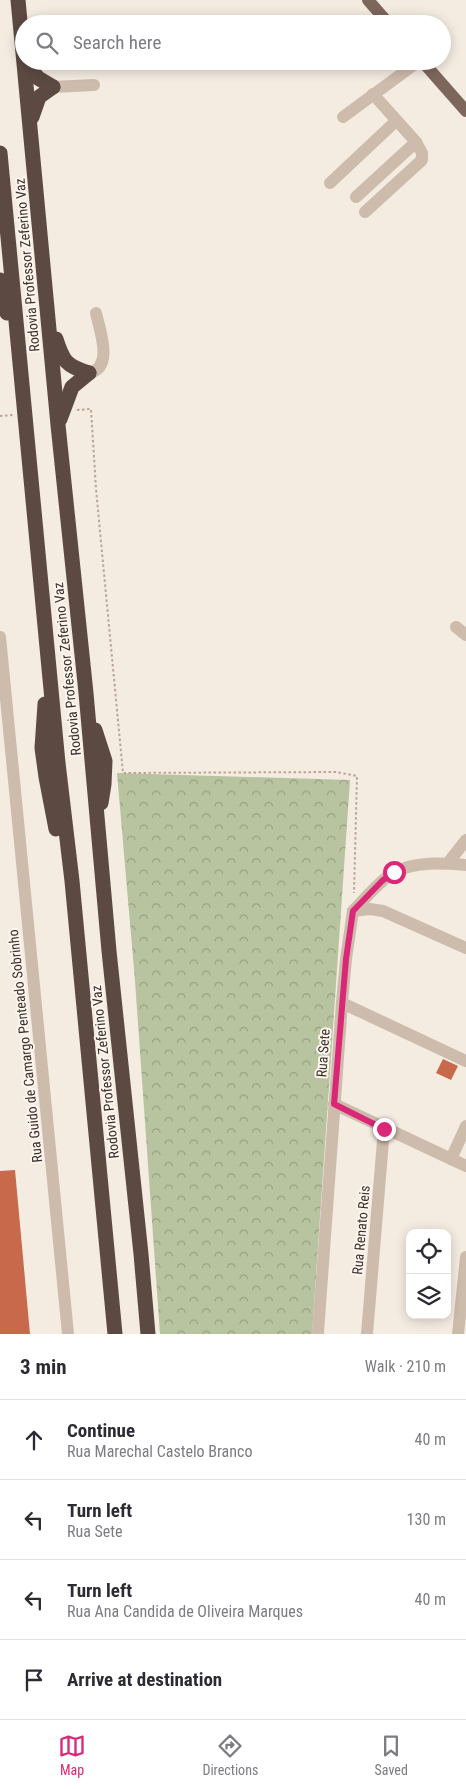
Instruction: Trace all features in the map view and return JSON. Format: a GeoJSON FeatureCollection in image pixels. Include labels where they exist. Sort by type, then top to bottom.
{"type":"FeatureCollection","features":[{"type":"Feature","properties":{"kind":"highway","name":"Rodovia Professor Zeferino Vaz"},"geometry":{"type":"LineString","coordinates":[[18,0],[20,15]]}},
{"type":"Feature","properties":{"kind":"highway","name":"Rodovia Professor Zeferino Vaz"},"geometry":{"type":"LineString","coordinates":[[25,70],[148,1334]]}},
{"type":"Feature","properties":{"kind":"highway"},"geometry":{"type":"LineString","coordinates":[[30,123],[39,97],[53,87],[38,78],[32,70]]}},
{"type":"Feature","properties":{"kind":"highway","name":"Rodovia Professor Zeferino Vaz"},"geometry":{"type":"LineString","coordinates":[[0,153],[47,657],[72,881],[115,1334]]}},
{"type":"Feature","properties":{"kind":"highway"},"geometry":{"type":"LineString","coordinates":[[0,280],[21,376]]}},
{"type":"Feature","properties":{"kind":"highway"},"geometry":{"type":"LineString","coordinates":[[49,321],[61,355],[68,364],[89,374],[72,387],[58,424]]}},
{"type":"Feature","properties":{"kind":"main road"},"geometry":{"type":"LineString","coordinates":[[368,0],[381,15]]}},
{"type":"Feature","properties":{"kind":"main road"},"geometry":{"type":"LineString","coordinates":[[429,70],[466,110]]}},
{"type":"Feature","properties":{"kind":"street"},"geometry":{"type":"LineString","coordinates":[[343,117],[408,70]]}},
{"type":"Feature","properties":{"kind":"street"},"geometry":{"type":"LineString","coordinates":[[53,87],[94,85]]}},
{"type":"Feature","properties":{"kind":"street"},"geometry":{"type":"LineString","coordinates":[[365,212],[422,160],[422,154],[416,142],[373,94]]}},
{"type":"Feature","properties":{"kind":"street"},"geometry":{"type":"LineString","coordinates":[[330,183],[396,121]]}},
{"type":"Feature","properties":{"kind":"street"},"geometry":{"type":"LineString","coordinates":[[356,197],[416,142]]}},
{"type":"Feature","properties":{"kind":"street"},"geometry":{"type":"LineString","coordinates":[[89,374],[100,368],[104,360],[96,313]]}},
{"type":"Feature","properties":{"kind":"street","name":"Rua Guido de Camargo Penteado Sobrinho"},"geometry":{"type":"LineString","coordinates":[[0,637],[6,758],[14,778],[68,1334]]}},
{"type":"Feature","properties":{"kind":"street"},"geometry":{"type":"LineString","coordinates":[[0,780],[14,778]]}},
{"type":"Feature","properties":{"kind":"street"},"geometry":{"type":"LineString","coordinates":[[448,863],[466,840]]}},
{"type":"Feature","properties":{"kind":"street"},"geometry":{"type":"LineString","coordinates":[[353,911],[382,881],[394,872],[413,865],[448,863],[466,865]]}},
{"type":"Feature","properties":{"kind":"street"},"geometry":{"type":"LineString","coordinates":[[353,911],[370,909],[382,911],[466,948]]}},
{"type":"Feature","properties":{"kind":"street","name":"Rua Sete"},"geometry":{"type":"LineString","coordinates":[[318,1332],[342,1003],[353,911]]}},
{"type":"Feature","properties":{"kind":"street"},"geometry":{"type":"LineString","coordinates":[[342,1003],[466,1061]]}},
{"type":"Feature","properties":{"kind":"street"},"geometry":{"type":"LineString","coordinates":[[334,1104],[466,1166]]}},
{"type":"Feature","properties":{"kind":"street"},"geometry":{"type":"LineString","coordinates":[[451,1159],[466,1126]]}},
{"type":"Feature","properties":{"kind":"street","name":"Rua Renato Reis"},"geometry":{"type":"LineString","coordinates":[[367,1334],[384,1129]]}},
{"type":"Feature","properties":{"kind":"street"},"geometry":{"type":"LineString","coordinates":[[458,1334],[466,1257]]}},
{"type":"Feature","properties":{"kind":"path"},"geometry":{"type":"LineString","coordinates":[[92,409],[96,489],[123,773],[336,772],[357,776],[353,911]]}},
{"type":"Feature","properties":{"kind":"green space"},"geometry":{"type":"Polygon","coordinates":[[[117,773],[350,780],[312,1334],[160,1334],[135,981],[117,773]]]}},
{"type":"Feature","properties":{"kind":"building"},"geometry":{"type":"Polygon","coordinates":[[[443,1059],[458,1066],[451,1080],[436,1073],[443,1059]]]}},
{"type":"Feature","properties":{"kind":"building"},"geometry":{"type":"Polygon","coordinates":[[[15,1170],[30,1334],[0,1334],[0,1171],[15,1170]]]}},
{"type":"Feature","properties":{"kind":"route"},"geometry":{"type":"LineString","coordinates":[[384,1129],[334,1104],[346,959],[353,911],[382,881],[394,872]]}}]}
